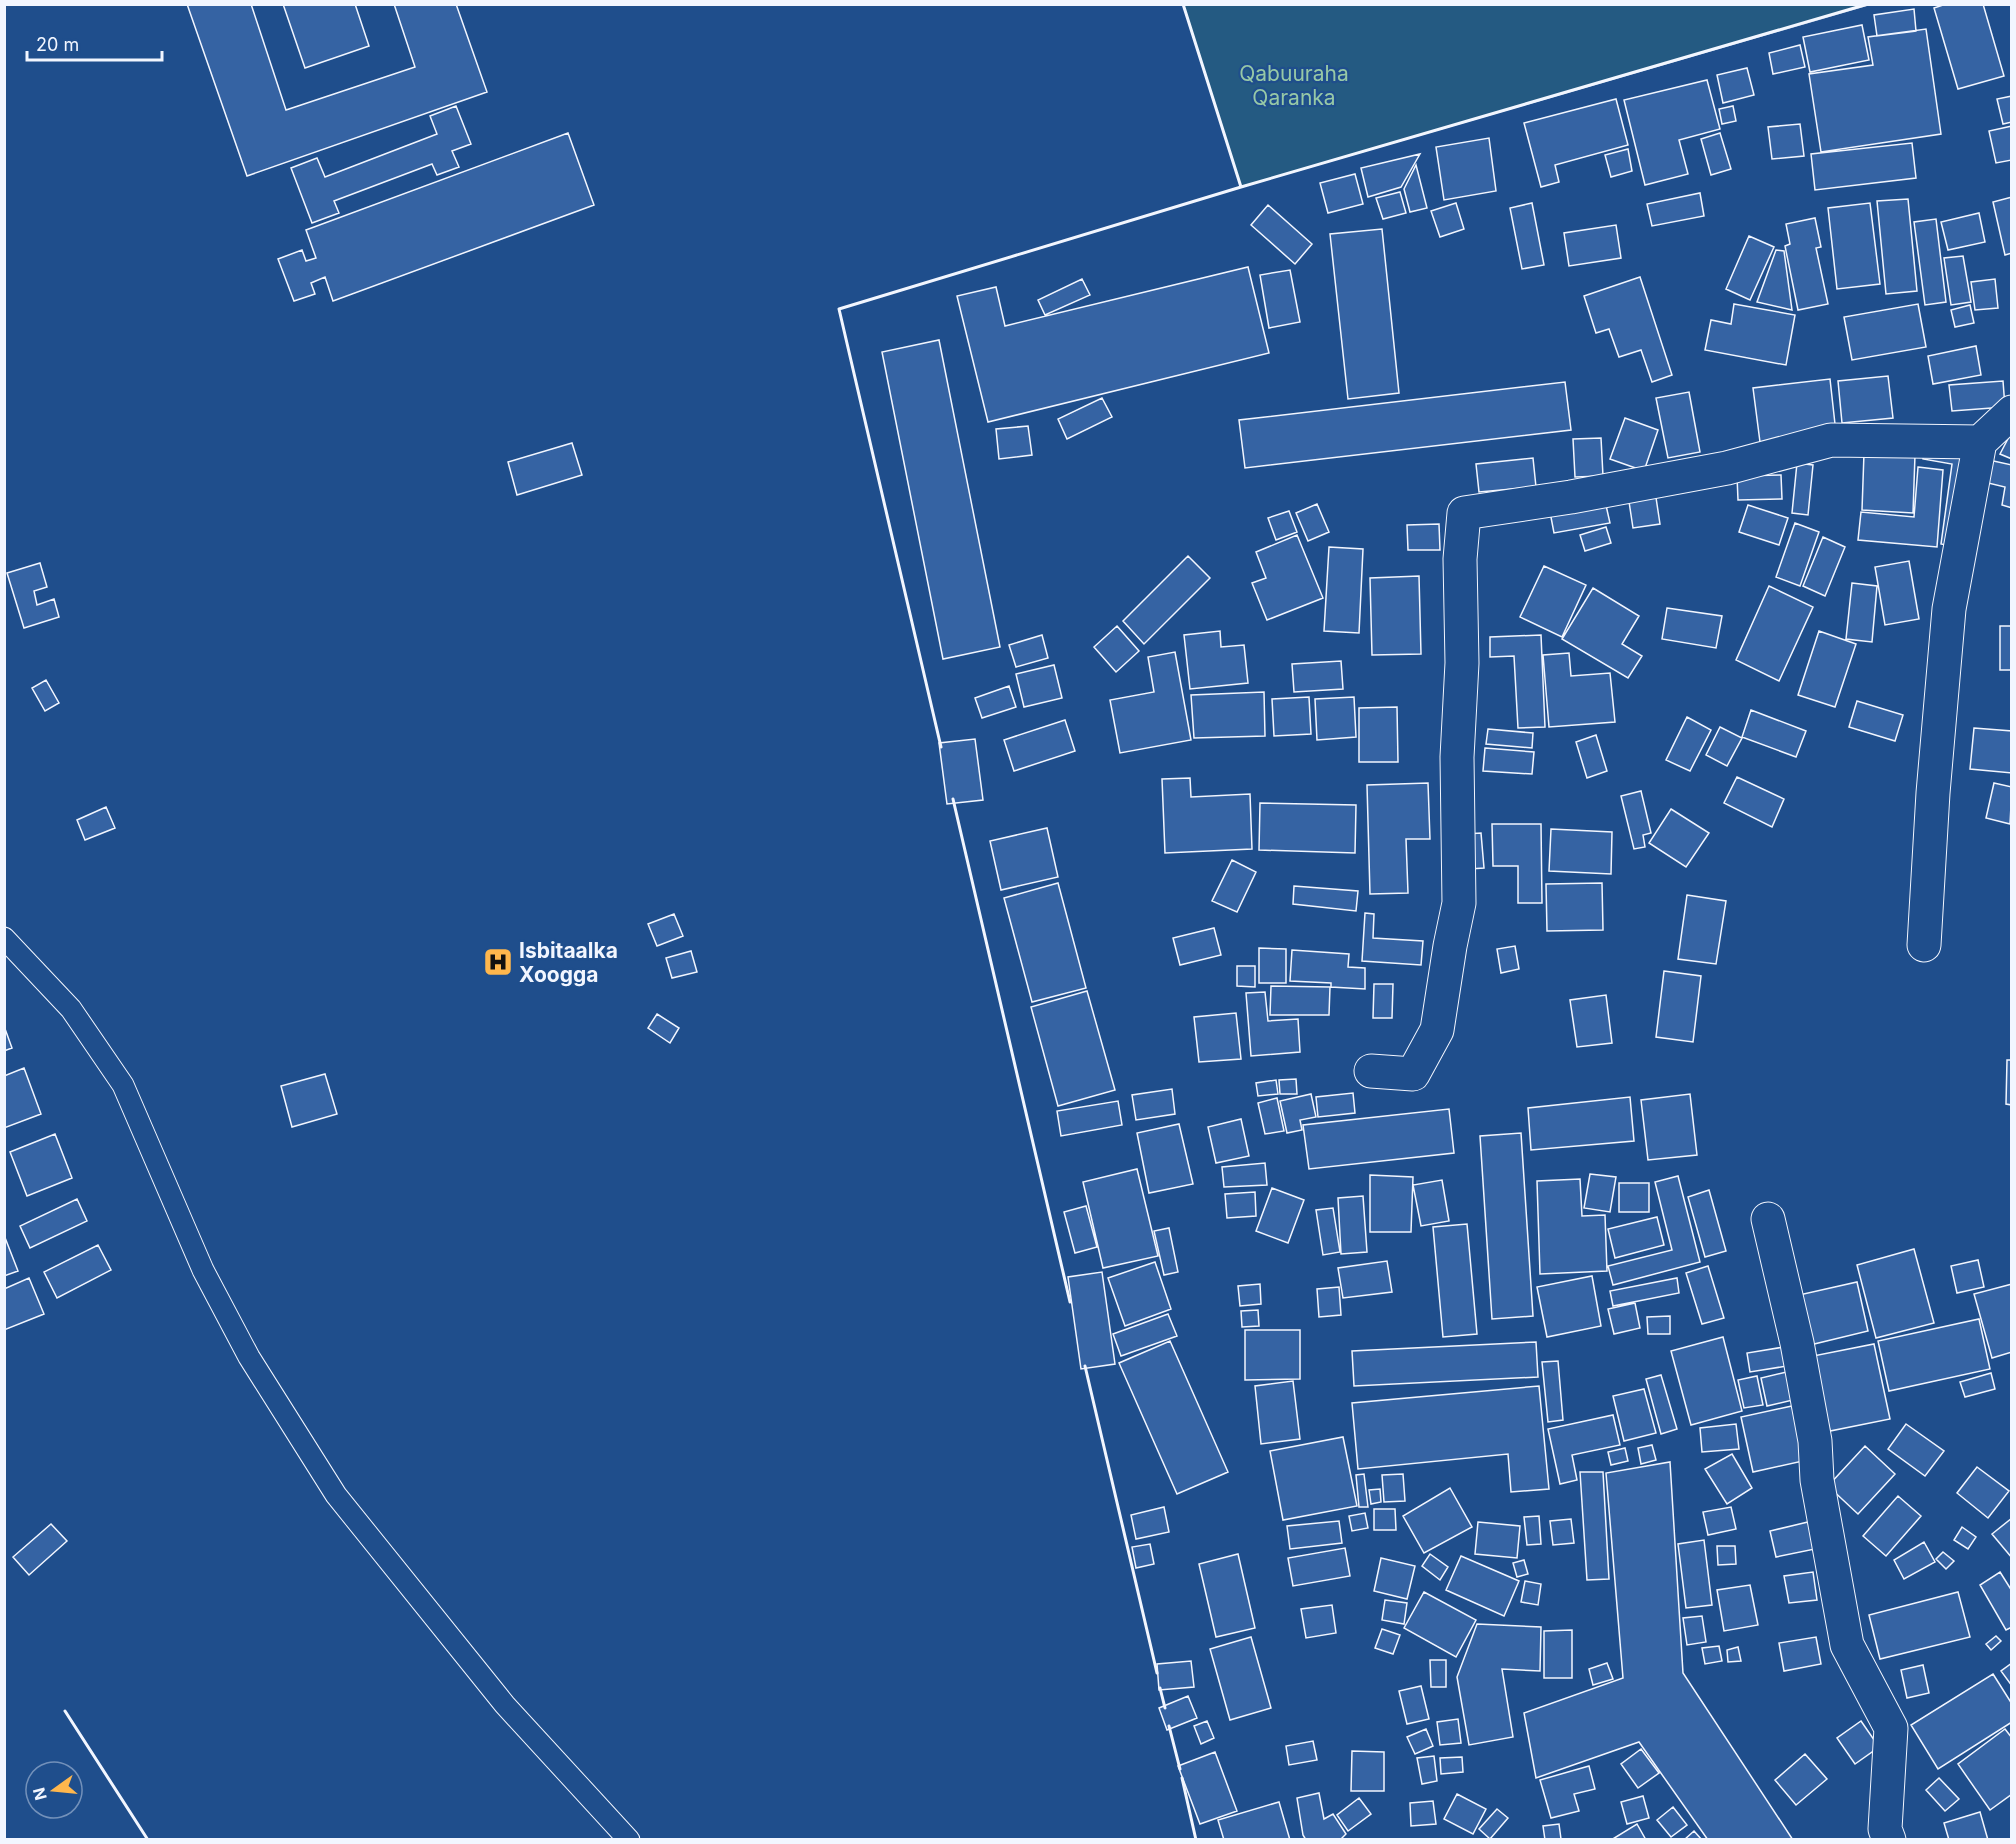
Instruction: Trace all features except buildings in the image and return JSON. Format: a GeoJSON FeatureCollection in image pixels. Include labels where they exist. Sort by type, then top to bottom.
{"type":"FeatureCollection","features":[{"type":"Feature","properties":{"kind":"street"},"geometry":{"type":"LineString","coordinates":[[1924,945],[1933,793],[1949,609],[1980,442],[2012,412]]}},
{"type":"Feature","properties":{"kind":"street"},"geometry":{"type":"LineString","coordinates":[[1371,1071],[1413,1074],[1437,1030],[1459,903],[1457,757],[1462,663],[1460,559],[1464,513],[1571,497],[1727,468],[1830,440],[1980,442]]}},
{"type":"Feature","properties":{"kind":"street"},"geometry":{"type":"LineString","coordinates":[[1768,1219],[1797,1342],[1815,1442],[1817,1480],[1847,1645],[1891,1728],[1885,1829],[1889,1839]]}},
{"type":"Feature","properties":{"kind":"lane"},"geometry":{"type":"LineString","coordinates":[[4,938],[71,1009],[123,1085],[203,1270],[249,1357],[336,1495],[505,1705],[629,1839]]}},
{"type":"Feature","properties":{"kind":"green space","name":"Qabuuraha Qaranka"},"geometry":{"type":"Polygon","coordinates":[[[1183,4],[1868,4],[1868,5],[1241,187],[1183,4]]]}},
{"type":"Feature","properties":{"kind":"wall"},"geometry":{"type":"LineString","coordinates":[[1183,4],[1241,187]]}},
{"type":"Feature","properties":{"kind":"wall"},"geometry":{"type":"LineString","coordinates":[[941,747],[839,309],[1241,187],[1868,4]]}},
{"type":"Feature","properties":{"kind":"wall"},"geometry":{"type":"LineString","coordinates":[[953,799],[1070,1302]]}},
{"type":"Feature","properties":{"kind":"wall"},"geometry":{"type":"LineString","coordinates":[[1085,1366],[1157,1673]]}},
{"type":"Feature","properties":{"kind":"wall"},"geometry":{"type":"LineString","coordinates":[[1160,1688],[1165,1708]]}},
{"type":"Feature","properties":{"kind":"wall"},"geometry":{"type":"LineString","coordinates":[[65,1711],[148,1840]]}},
{"type":"Feature","properties":{"kind":"wall"},"geometry":{"type":"LineString","coordinates":[[1169,1726],[1180,1769]]}},
{"type":"Feature","properties":{"kind":"wall"},"geometry":{"type":"LineString","coordinates":[[1182,1778],[1196,1840]]}},
{"type":"Feature","properties":{"kind":"place","name":"Isbitaalka Xoogga"},"geometry":{"type":"Point","coordinates":[498,962]}}]}
